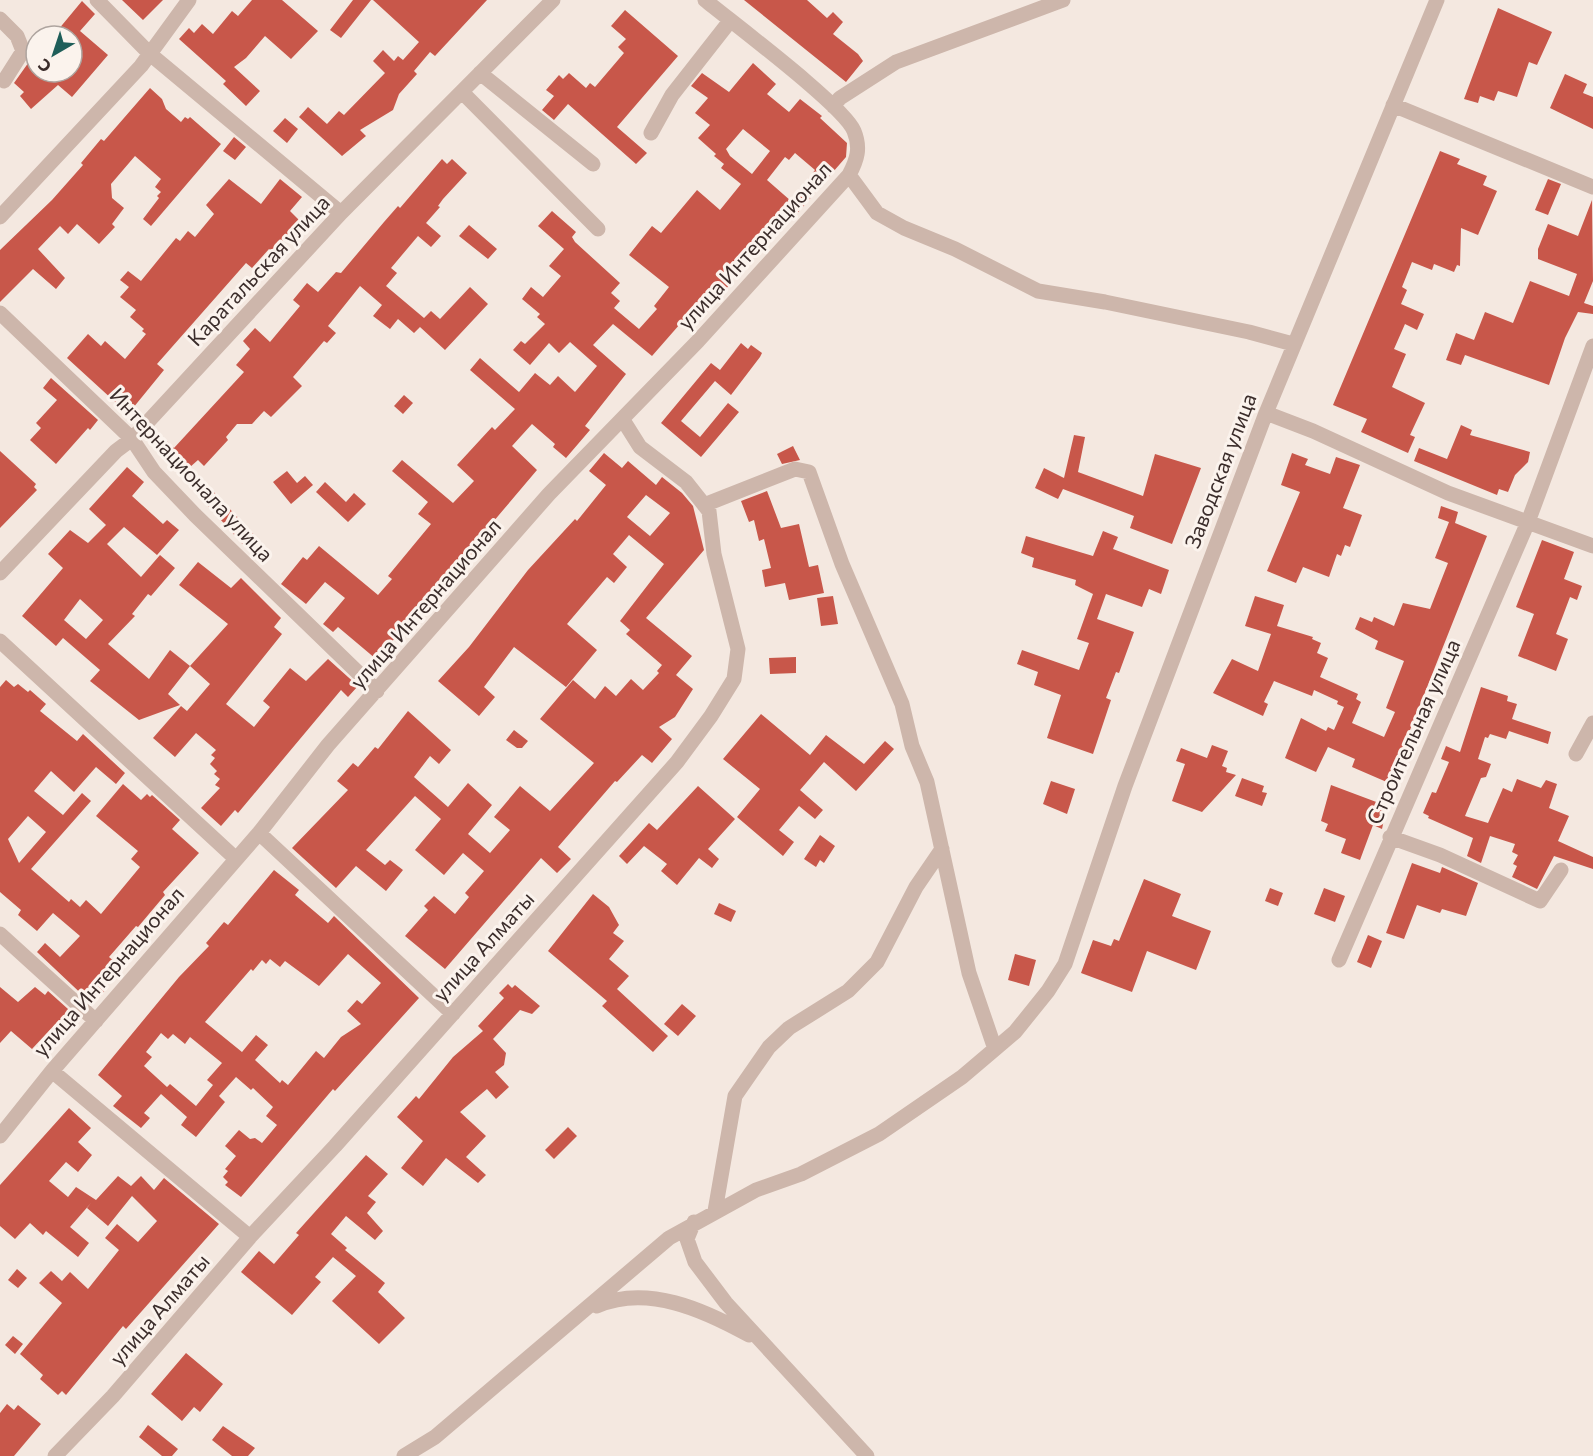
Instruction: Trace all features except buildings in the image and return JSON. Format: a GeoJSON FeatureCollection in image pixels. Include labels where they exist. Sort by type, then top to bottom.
{"type":"FeatureCollection","features":[{"type":"Feature","properties":{"kind":"street"},"geometry":{"type":"LineString","coordinates":[[4,206],[150,54],[189,0]]}},
{"type":"Feature","properties":{"kind":"street","name":"Каратальская улица"},"geometry":{"type":"LineString","coordinates":[[0,573],[116,451],[132,439],[341,213],[553,0]]}},
{"type":"Feature","properties":{"kind":"street","name":"улица Интернационал"},"geometry":{"type":"LineString","coordinates":[[0,1136],[52,1071],[259,833],[328,745],[549,494],[623,420],[849,175],[860,148],[854,129],[833,106],[705,0]]}},
{"type":"Feature","properties":{"kind":"street"},"geometry":{"type":"LineString","coordinates":[[833,106],[840,98],[896,62],[1063,0]]}},
{"type":"Feature","properties":{"kind":"street","name":"Заводская улица"},"geometry":{"type":"LineString","coordinates":[[404,1456],[435,1437],[669,1238],[694,1222],[756,1190],[801,1174],[879,1134],[962,1077],[1015,1032],[1048,991],[1065,964],[1125,786],[1293,344],[1437,0]]}},
{"type":"Feature","properties":{"kind":"street"},"geometry":{"type":"LineString","coordinates":[[107,4],[150,54],[341,213]]}},
{"type":"Feature","properties":{"kind":"street"},"geometry":{"type":"LineString","coordinates":[[0,19],[17,36],[23,51],[1,83]]}},
{"type":"Feature","properties":{"kind":"street"},"geometry":{"type":"LineString","coordinates":[[651,133],[672,95],[730,21]]}},
{"type":"Feature","properties":{"kind":"street"},"geometry":{"type":"LineString","coordinates":[[480,73],[593,164]]}},
{"type":"Feature","properties":{"kind":"street"},"geometry":{"type":"LineString","coordinates":[[462,92],[598,229]]}},
{"type":"Feature","properties":{"kind":"street"},"geometry":{"type":"LineString","coordinates":[[1393,105],[1593,187]]}},
{"type":"Feature","properties":{"kind":"street"},"geometry":{"type":"LineString","coordinates":[[849,175],[877,213],[1038,291],[1105,302],[1249,332],[1293,344]]}},
{"type":"Feature","properties":{"kind":"street","name":"Интернационала улица"},"geometry":{"type":"LineString","coordinates":[[0,313],[132,439],[154,472],[195,515],[377,691]]}},
{"type":"Feature","properties":{"kind":"street","name":"Строительная улица"},"geometry":{"type":"LineString","coordinates":[[1340,960],[1390,837],[1440,729],[1528,522],[1593,346]]}},
{"type":"Feature","properties":{"kind":"street"},"geometry":{"type":"LineString","coordinates":[[1266,413],[1313,430],[1448,493],[1593,546]]}},
{"type":"Feature","properties":{"kind":"street","name":"улица Алматы"},"geometry":{"type":"LineString","coordinates":[[55,1456],[113,1396],[250,1237],[453,1014],[677,762],[711,716],[734,679],[738,649],[714,554],[709,511],[686,482],[640,447],[623,420]]}},
{"type":"Feature","properties":{"kind":"street"},"geometry":{"type":"LineString","coordinates":[[704,505],[795,469],[809,472],[842,564],[902,704],[912,746],[927,782],[969,973],[995,1049]]}},
{"type":"Feature","properties":{"kind":"street"},"geometry":{"type":"LineString","coordinates":[[0,641],[235,858]]}},
{"type":"Feature","properties":{"kind":"street"},"geometry":{"type":"LineString","coordinates":[[1576,754],[1593,723]]}},
{"type":"Feature","properties":{"kind":"street"},"geometry":{"type":"LineString","coordinates":[[259,833],[453,1014]]}},
{"type":"Feature","properties":{"kind":"street"},"geometry":{"type":"LineString","coordinates":[[1390,837],[1440,855],[1540,901],[1561,870]]}},
{"type":"Feature","properties":{"kind":"street"},"geometry":{"type":"LineString","coordinates":[[715,1211],[735,1096],[769,1047],[789,1029],[848,991],[877,962],[916,887],[942,849]]}},
{"type":"Feature","properties":{"kind":"street"},"geometry":{"type":"LineString","coordinates":[[0,934],[96,1021]]}},
{"type":"Feature","properties":{"kind":"street"},"geometry":{"type":"LineString","coordinates":[[52,1071],[250,1237]]}},
{"type":"Feature","properties":{"kind":"street"},"geometry":{"type":"LineString","coordinates":[[694,1222],[687,1239],[695,1262],[726,1303],[867,1456]]}},
{"type":"Feature","properties":{"kind":"street"},"geometry":{"type":"LineString","coordinates":[[583,1312],[614,1298],[646,1297],[693,1308],[763,1342]]}}]}
